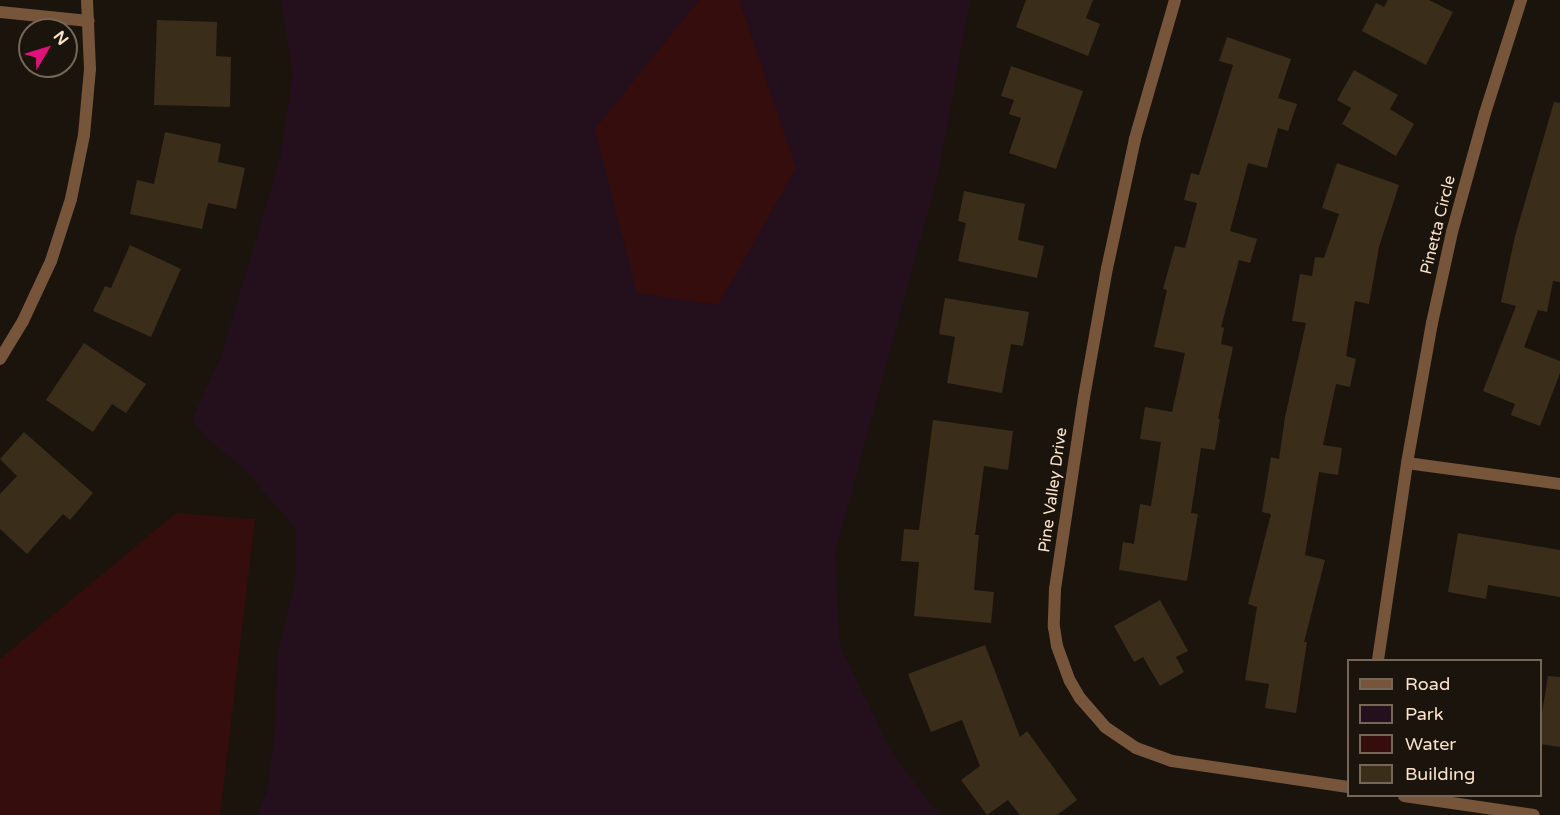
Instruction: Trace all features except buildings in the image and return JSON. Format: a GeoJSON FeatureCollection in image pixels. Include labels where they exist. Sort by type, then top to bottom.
{"type":"FeatureCollection","features":[{"type":"Feature","properties":{"kind":"street"},"geometry":{"type":"LineString","coordinates":[[0,359],[23,321],[51,261],[71,199],[84,135],[90,69],[87,0]]}},
{"type":"Feature","properties":{"kind":"street","name":"Pine Valley Drive"},"geometry":{"type":"LineString","coordinates":[[1175,0],[1135,139],[1107,268],[1083,397],[1055,590],[1054,627],[1057,646],[1070,681],[1080,698],[1105,726],[1136,748],[1172,761],[1347,787]]}},
{"type":"Feature","properties":{"kind":"street","name":"Pinetta Circle"},"geometry":{"type":"LineString","coordinates":[[1378,659],[1407,463],[1432,323],[1452,232],[1485,113],[1521,0]]}},
{"type":"Feature","properties":{"kind":"street"},"geometry":{"type":"LineString","coordinates":[[0,12],[89,21]]}},
{"type":"Feature","properties":{"kind":"street"},"geometry":{"type":"LineString","coordinates":[[1407,463],[1560,484]]}},
{"type":"Feature","properties":{"kind":"street"},"geometry":{"type":"LineString","coordinates":[[1417,797],[1534,815]]}},
{"type":"Feature","properties":{"kind":"green space"},"geometry":{"type":"Polygon","coordinates":[[[281,0],[970,0],[939,170],[835,553],[840,646],[890,750],[939,815],[258,815],[268,789],[275,726],[278,653],[295,584],[296,529],[243,468],[207,438],[192,419],[221,357],[280,159],[293,73],[281,0]]]}},
{"type":"Feature","properties":{"kind":"water"},"geometry":{"type":"Polygon","coordinates":[[[699,0],[739,0],[796,168],[718,305],[637,293],[595,129],[699,0]]]}},
{"type":"Feature","properties":{"kind":"water"},"geometry":{"type":"Polygon","coordinates":[[[176,513],[255,519],[220,815],[0,815],[0,659],[176,513]]]}}]}
